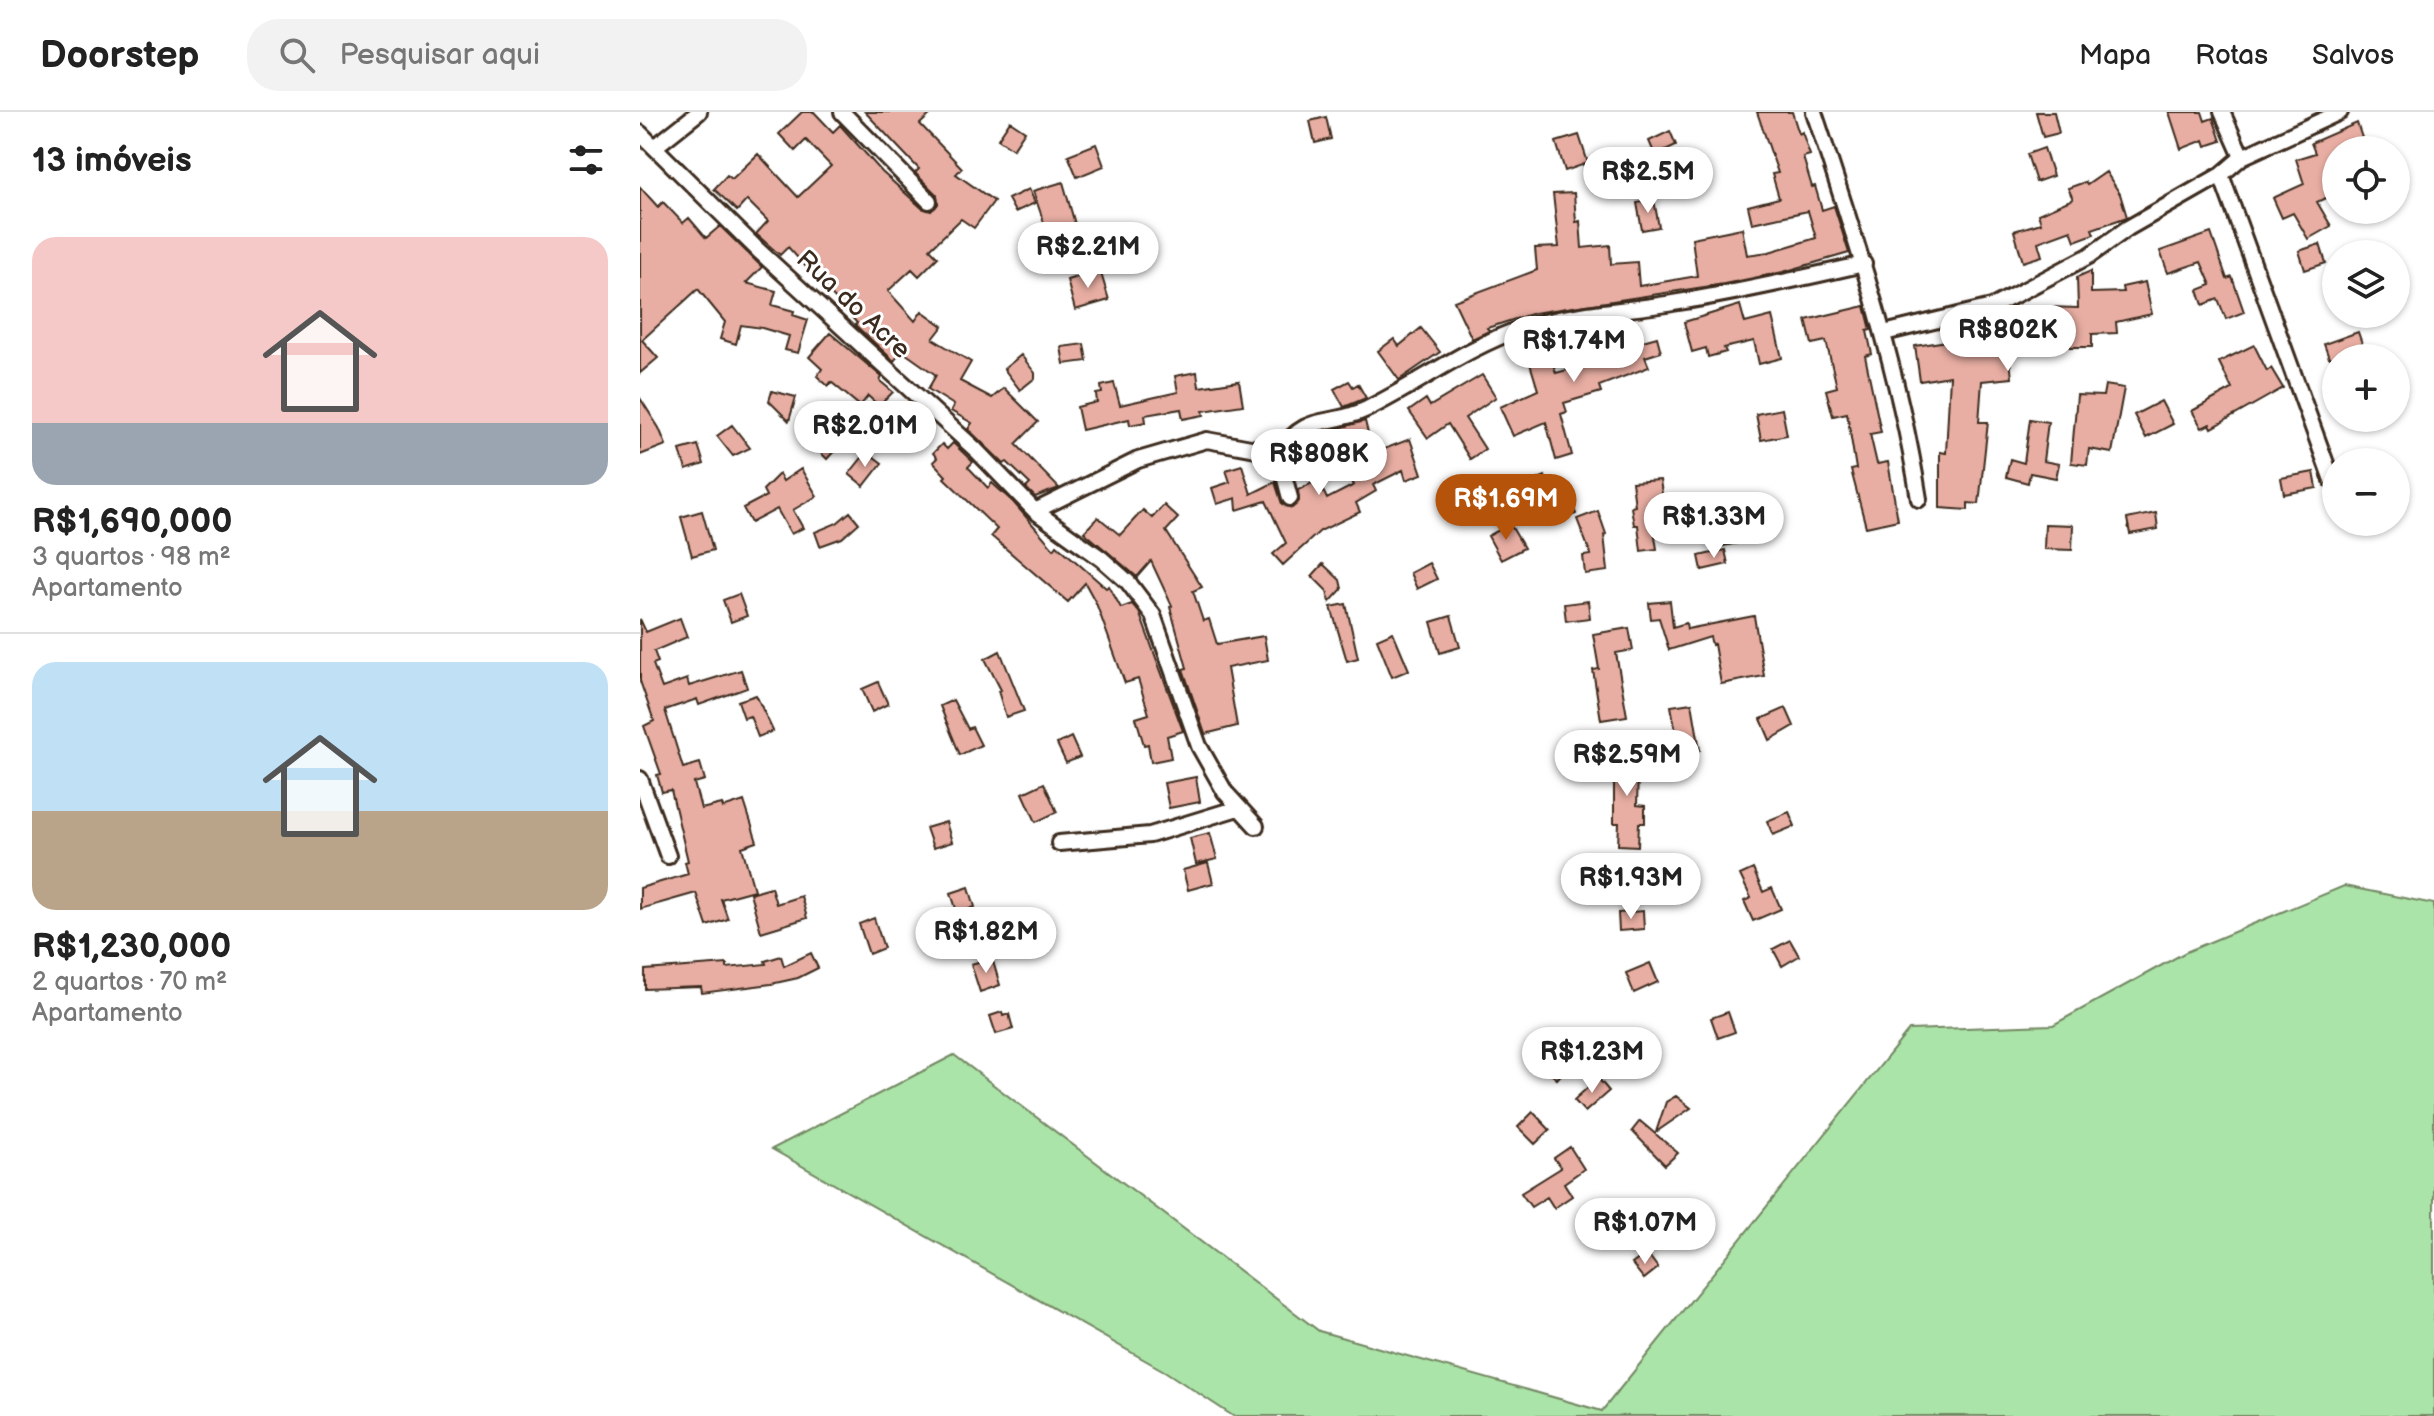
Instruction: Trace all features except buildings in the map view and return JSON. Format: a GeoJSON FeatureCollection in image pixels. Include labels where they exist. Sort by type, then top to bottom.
{"type":"FeatureCollection","features":[{"type":"Feature","properties":{"kind":"street"},"geometry":{"type":"LineString","coordinates":[[656,146],[699,112]]}},
{"type":"Feature","properties":{"kind":"street"},"geometry":{"type":"LineString","coordinates":[[842,112],[929,201]]}},
{"type":"Feature","properties":{"kind":"street"},"geometry":{"type":"LineString","coordinates":[[1814,112],[1884,333],[1909,436],[1919,499]]}},
{"type":"Feature","properties":{"kind":"street"},"geometry":{"type":"LineString","coordinates":[[2222,112],[2242,157]]}},
{"type":"Feature","properties":{"kind":"street"},"geometry":{"type":"LineString","coordinates":[[1884,333],[1992,307],[2089,256],[2128,228],[2221,175],[2242,157],[2340,112]]}},
{"type":"Feature","properties":{"kind":"street","name":"Rua do Acre"},"geometry":{"type":"LineString","coordinates":[[640,133],[703,197],[976,450],[1035,511],[1102,559],[1128,582],[1153,615],[1192,731],[1216,779],[1256,826]]}},
{"type":"Feature","properties":{"kind":"street"},"geometry":{"type":"LineString","coordinates":[[2221,175],[2322,453]]}},
{"type":"Feature","properties":{"kind":"street"},"geometry":{"type":"LineString","coordinates":[[1278,453],[1292,435],[1310,423],[1342,420],[1421,381],[1456,357],[1520,329],[1574,316],[1728,294],[1864,264]]}},
{"type":"Feature","properties":{"kind":"street"},"geometry":{"type":"LineString","coordinates":[[1035,511],[1138,460],[1207,440],[1278,453]]}},
{"type":"Feature","properties":{"kind":"street"},"geometry":{"type":"LineString","coordinates":[[1278,453],[1290,498]]}},
{"type":"Feature","properties":{"kind":"street"},"geometry":{"type":"LineString","coordinates":[[640,779],[668,856]]}},
{"type":"Feature","properties":{"kind":"street"},"geometry":{"type":"LineString","coordinates":[[1059,843],[1150,835],[1238,808]]}},
{"type":"Feature","properties":{"kind":"green space"},"geometry":{"type":"Polygon","coordinates":[[[2344,886],[2434,904],[2434,1416],[1233,1416],[1166,1372],[772,1149],[954,1055],[1319,1331],[1602,1411],[1909,1030],[2053,1025],[2186,952],[2344,886]]]}}]}
